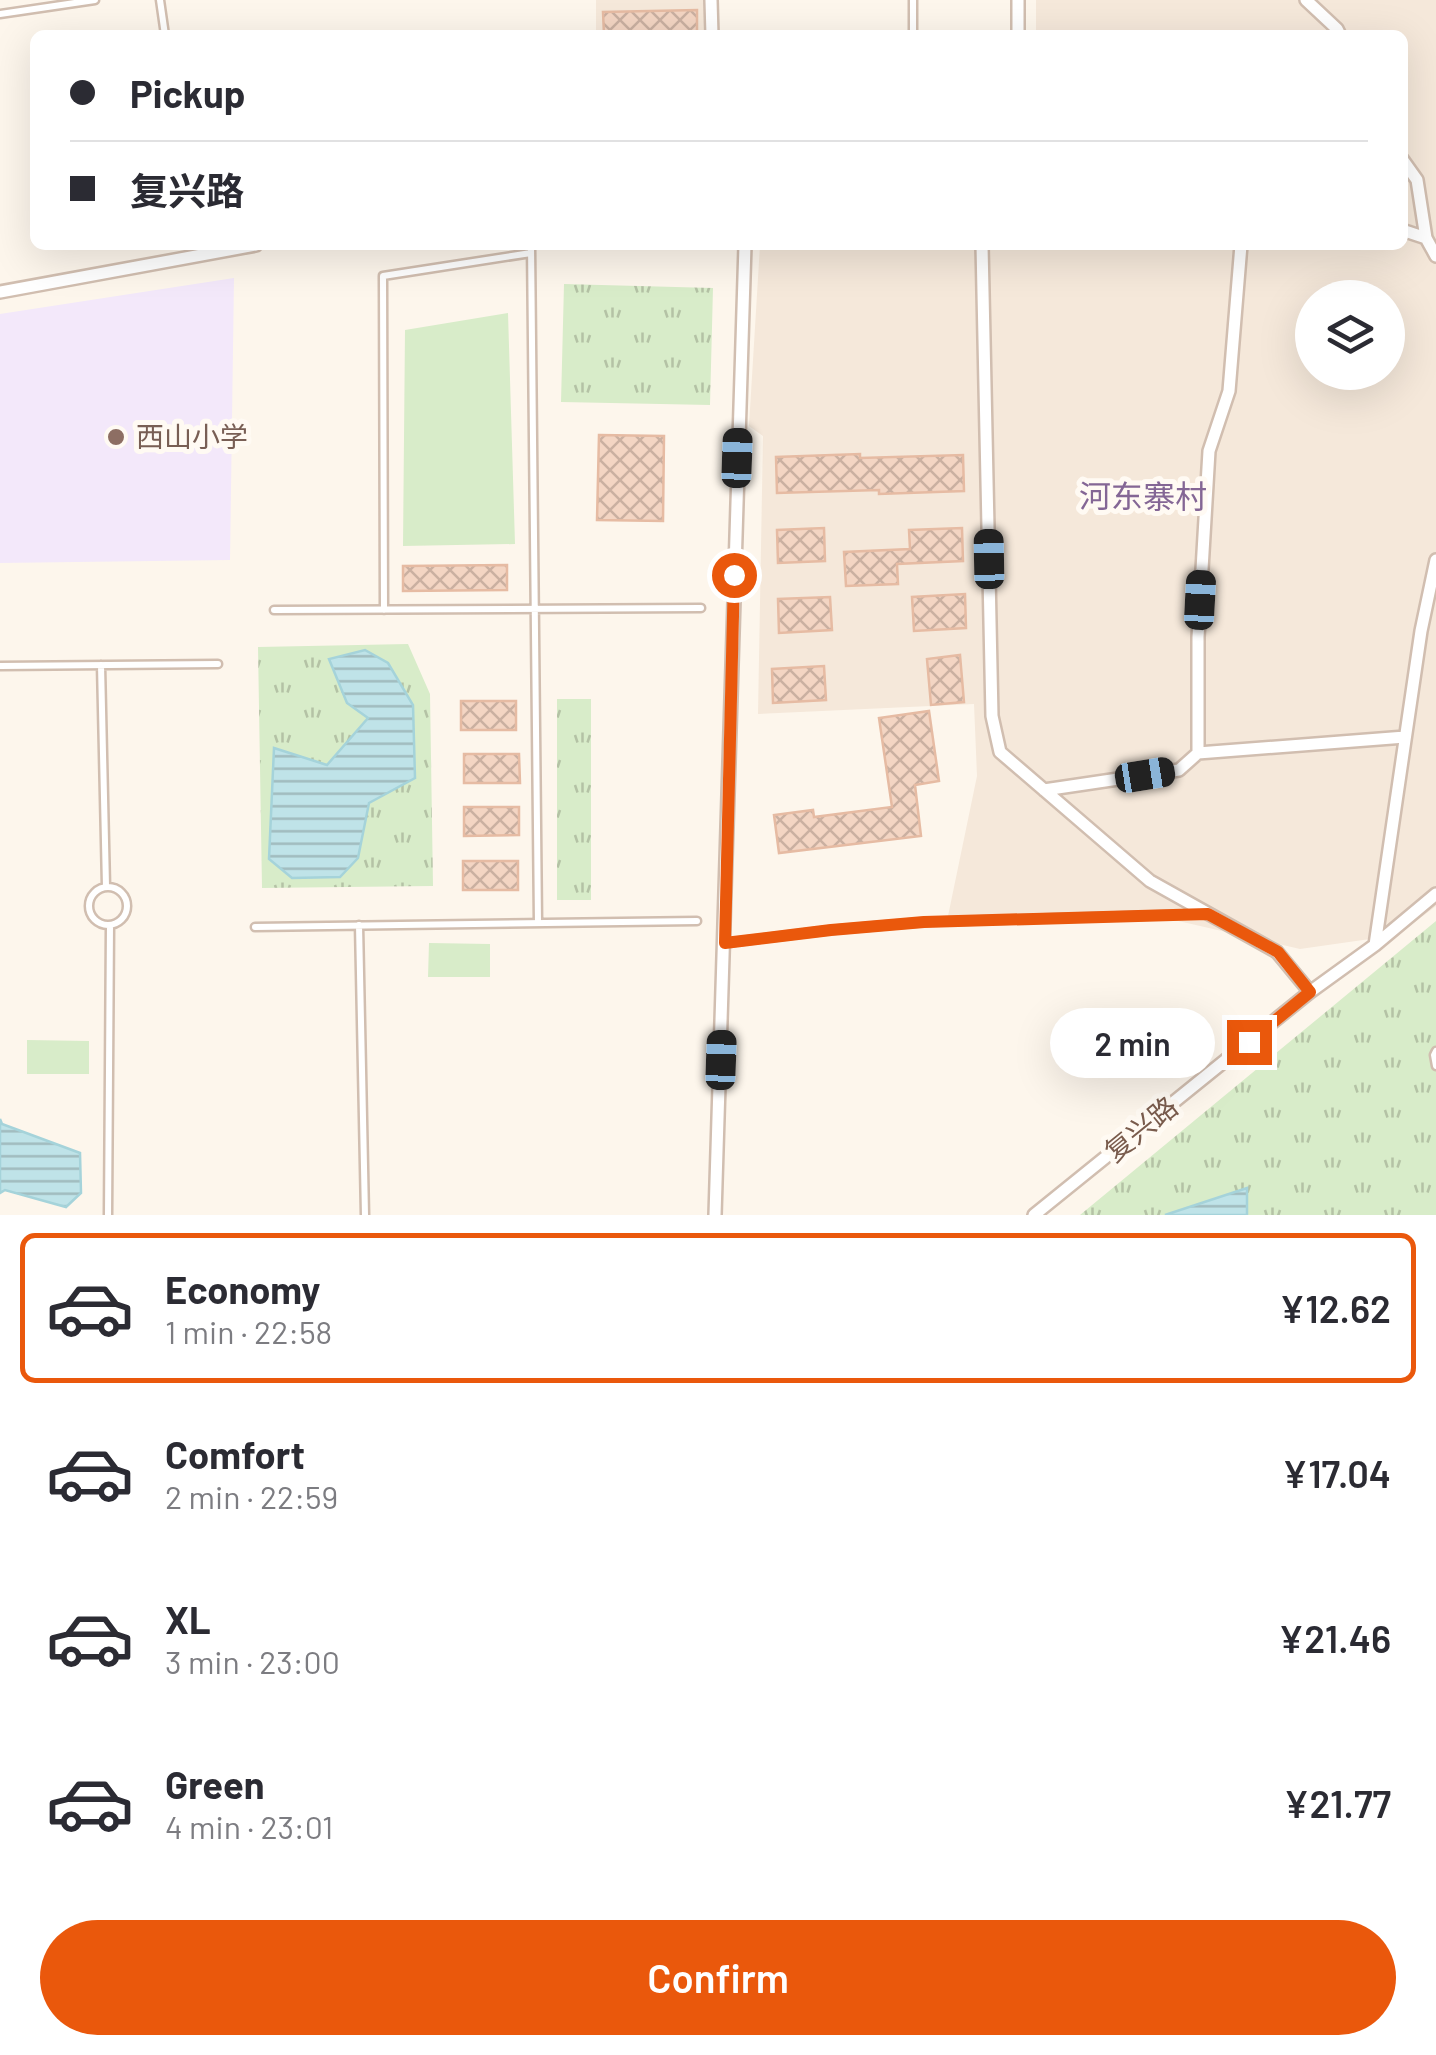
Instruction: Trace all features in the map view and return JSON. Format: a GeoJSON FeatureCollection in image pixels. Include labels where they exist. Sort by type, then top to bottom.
{"type":"FeatureCollection","features":[{"type":"Feature","properties":{"kind":"street"},"geometry":{"type":"LineString","coordinates":[[710,0],[712,30]]}},
{"type":"Feature","properties":{"kind":"street"},"geometry":{"type":"LineString","coordinates":[[1018,0],[1018,30]]}},
{"type":"Feature","properties":{"kind":"street"},"geometry":{"type":"LineString","coordinates":[[1306,0],[1338,30]]}},
{"type":"Feature","properties":{"kind":"street"},"geometry":{"type":"LineString","coordinates":[[1408,167],[1417,180],[1426,238],[1436,256]]}},
{"type":"Feature","properties":{"kind":"street"},"geometry":{"type":"LineString","coordinates":[[1408,232],[1426,238]]}},
{"type":"Feature","properties":{"kind":"street"},"geometry":{"type":"LineString","coordinates":[[0,292],[195,250]]}},
{"type":"Feature","properties":{"kind":"street"},"geometry":{"type":"LineString","coordinates":[[715,1215],[745,250]]}},
{"type":"Feature","properties":{"kind":"street"},"geometry":{"type":"LineString","coordinates":[[982,250],[992,716],[1000,752],[1150,881],[1278,952],[1310,992]]}},
{"type":"Feature","properties":{"kind":"street"},"geometry":{"type":"LineString","coordinates":[[1198,753],[1198,637],[1209,451],[1229,391],[1241,250]]}},
{"type":"Feature","properties":{"kind":"street"},"geometry":{"type":"LineString","coordinates":[[1374,945],[1422,626],[1436,560]]}},
{"type":"Feature","properties":{"kind":"street"},"geometry":{"type":"LineString","coordinates":[[1422,626],[1436,630]]}},
{"type":"Feature","properties":{"kind":"street"},"geometry":{"type":"LineString","coordinates":[[1044,790],[1179,770],[1198,753],[1406,737]]}},
{"type":"Feature","properties":{"kind":"street","name":"复兴路"},"geometry":{"type":"LineString","coordinates":[[1034,1215],[1436,894]]}},
{"type":"Feature","properties":{"kind":"lane"},"geometry":{"type":"LineString","coordinates":[[0,14],[96,0]]}},
{"type":"Feature","properties":{"kind":"lane"},"geometry":{"type":"LineString","coordinates":[[160,0],[164,30]]}},
{"type":"Feature","properties":{"kind":"lane"},"geometry":{"type":"LineString","coordinates":[[913,0],[913,30]]}},
{"type":"Feature","properties":{"kind":"lane"},"geometry":{"type":"LineString","coordinates":[[384,610],[383,276],[526,250]]}},
{"type":"Feature","properties":{"kind":"lane"},"geometry":{"type":"LineString","coordinates":[[531,250],[538,923]]}},
{"type":"Feature","properties":{"kind":"lane"},"geometry":{"type":"LineString","coordinates":[[274,610],[700,608]]}},
{"type":"Feature","properties":{"kind":"lane"},"geometry":{"type":"LineString","coordinates":[[0,666],[218,664]]}},
{"type":"Feature","properties":{"kind":"lane"},"geometry":{"type":"LineString","coordinates":[[100,665],[106,886]]}},
{"type":"Feature","properties":{"kind":"lane"},"geometry":{"type":"LineString","coordinates":[[106,886],[119,890],[127,907],[122,919],[110,925],[93,919],[88,908],[95,891],[106,886]]}},
{"type":"Feature","properties":{"kind":"lane"},"geometry":{"type":"LineString","coordinates":[[725,943],[924,922],[1208,914]]}},
{"type":"Feature","properties":{"kind":"lane"},"geometry":{"type":"LineString","coordinates":[[255,927],[697,920]]}},
{"type":"Feature","properties":{"kind":"lane"},"geometry":{"type":"LineString","coordinates":[[108,1215],[110,925]]}},
{"type":"Feature","properties":{"kind":"lane"},"geometry":{"type":"LineString","coordinates":[[359,926],[365,1215]]}},
{"type":"Feature","properties":{"kind":"lane"},"geometry":{"type":"LineString","coordinates":[[1436,1051],[1436,1066]]}},
{"type":"Feature","properties":{"kind":"shaded area"},"geometry":{"type":"Polygon","coordinates":[[[596,0],[718,0],[719,30],[596,30],[596,0]]]}},
{"type":"Feature","properties":{"kind":"shaded area"},"geometry":{"type":"Polygon","coordinates":[[[1036,0],[1436,0],[1436,906],[1398,935],[1300,949],[1174,920],[948,916],[977,776],[974,704],[758,714],[763,436],[749,426],[760,250],[1408,250],[1408,30],[1036,30],[1036,0]]]}},
{"type":"Feature","properties":{"kind":"shaded area","name":"西山小学"},"geometry":{"type":"Polygon","coordinates":[[[234,278],[230,560],[0,563],[0,314],[234,278]]]}},
{"type":"Feature","properties":{"kind":"green space"},"geometry":{"type":"Polygon","coordinates":[[[564,284],[713,288],[710,405],[561,402],[564,284]]]}},
{"type":"Feature","properties":{"kind":"green space"},"geometry":{"type":"Polygon","coordinates":[[[508,313],[515,544],[403,546],[405,330],[508,313]]]}},
{"type":"Feature","properties":{"kind":"green space"},"geometry":{"type":"Polygon","coordinates":[[[408,644],[430,694],[433,886],[262,888],[258,647],[408,644]]]}},
{"type":"Feature","properties":{"kind":"green space"},"geometry":{"type":"Polygon","coordinates":[[[557,699],[591,699],[591,900],[557,900],[557,699]]]}},
{"type":"Feature","properties":{"kind":"green space"},"geometry":{"type":"Polygon","coordinates":[[[1436,921],[1436,1215],[1080,1215],[1436,921]]]}},
{"type":"Feature","properties":{"kind":"green space"},"geometry":{"type":"Polygon","coordinates":[[[429,943],[490,944],[490,977],[428,977],[429,943]]]}},
{"type":"Feature","properties":{"kind":"green space"},"geometry":{"type":"Polygon","coordinates":[[[27,1040],[89,1041],[89,1074],[27,1074],[27,1040]]]}},
{"type":"Feature","properties":{"kind":"water"},"geometry":{"type":"Polygon","coordinates":[[[365,650],[388,663],[413,705],[415,778],[369,803],[358,858],[340,877],[292,878],[269,859],[274,748],[327,765],[368,718],[347,703],[329,659],[365,650]]]}},
{"type":"Feature","properties":{"kind":"water"},"geometry":{"type":"Polygon","coordinates":[[[0,1119],[2,1124],[80,1153],[81,1193],[66,1207],[5,1190],[0,1193],[0,1119]]]}},
{"type":"Feature","properties":{"kind":"water"},"geometry":{"type":"Polygon","coordinates":[[[1247,1188],[1247,1215],[1165,1215],[1247,1188]]]}},
{"type":"Feature","properties":{"kind":"building"},"geometry":{"type":"Polygon","coordinates":[[[697,10],[697,30],[604,30],[603,12],[697,10]]]}},
{"type":"Feature","properties":{"kind":"building"},"geometry":{"type":"Polygon","coordinates":[[[599,435],[664,436],[663,521],[597,520],[599,435]]]}},
{"type":"Feature","properties":{"kind":"building"},"geometry":{"type":"Polygon","coordinates":[[[860,454],[860,458],[963,455],[964,491],[777,493],[776,457],[860,454]]]}},
{"type":"Feature","properties":{"kind":"building"},"geometry":{"type":"Polygon","coordinates":[[[824,528],[825,561],[778,563],[777,530],[824,528]]]}},
{"type":"Feature","properties":{"kind":"building"},"geometry":{"type":"Polygon","coordinates":[[[962,528],[963,561],[897,564],[898,584],[846,586],[844,552],[910,549],[909,530],[962,528]]]}},
{"type":"Feature","properties":{"kind":"building"},"geometry":{"type":"Polygon","coordinates":[[[507,565],[507,590],[403,591],[403,566],[507,565]]]}},
{"type":"Feature","properties":{"kind":"building"},"geometry":{"type":"Polygon","coordinates":[[[965,594],[966,628],[914,631],[912,597],[965,594]]]}},
{"type":"Feature","properties":{"kind":"building"},"geometry":{"type":"Polygon","coordinates":[[[830,597],[832,630],[779,633],[778,599],[830,597]]]}},
{"type":"Feature","properties":{"kind":"building"},"geometry":{"type":"Polygon","coordinates":[[[960,655],[964,702],[931,705],[927,659],[960,655]]]}},
{"type":"Feature","properties":{"kind":"building"},"geometry":{"type":"Polygon","coordinates":[[[824,666],[826,700],[773,703],[772,669],[824,666]]]}},
{"type":"Feature","properties":{"kind":"building"},"geometry":{"type":"Polygon","coordinates":[[[461,701],[516,701],[516,730],[461,730],[461,701]]]}},
{"type":"Feature","properties":{"kind":"building"},"geometry":{"type":"Polygon","coordinates":[[[929,711],[939,781],[915,785],[921,836],[779,853],[774,815],[813,810],[814,817],[892,807],[879,718],[929,711]]]}},
{"type":"Feature","properties":{"kind":"building"},"geometry":{"type":"Polygon","coordinates":[[[464,754],[519,754],[520,783],[464,783],[464,754]]]}},
{"type":"Feature","properties":{"kind":"building"},"geometry":{"type":"Polygon","coordinates":[[[464,807],[519,807],[519,835],[464,836],[464,807]]]}},
{"type":"Feature","properties":{"kind":"building"},"geometry":{"type":"Polygon","coordinates":[[[463,861],[518,861],[518,890],[463,890],[463,861]]]}},
{"type":"Feature","properties":{"kind":"place","name":"西山小学"},"geometry":{"type":"Point","coordinates":[116,437]}},
{"type":"Feature","properties":{"kind":"district","name":"河东寨村"},"geometry":{"type":"Point","coordinates":[1143,497]}},
{"type":"Feature","properties":{"kind":"route"},"geometry":{"type":"LineString","coordinates":[[734,575],[725,943],[924,922],[1208,914],[1278,952],[1310,992],[1249,1042]]}}]}
